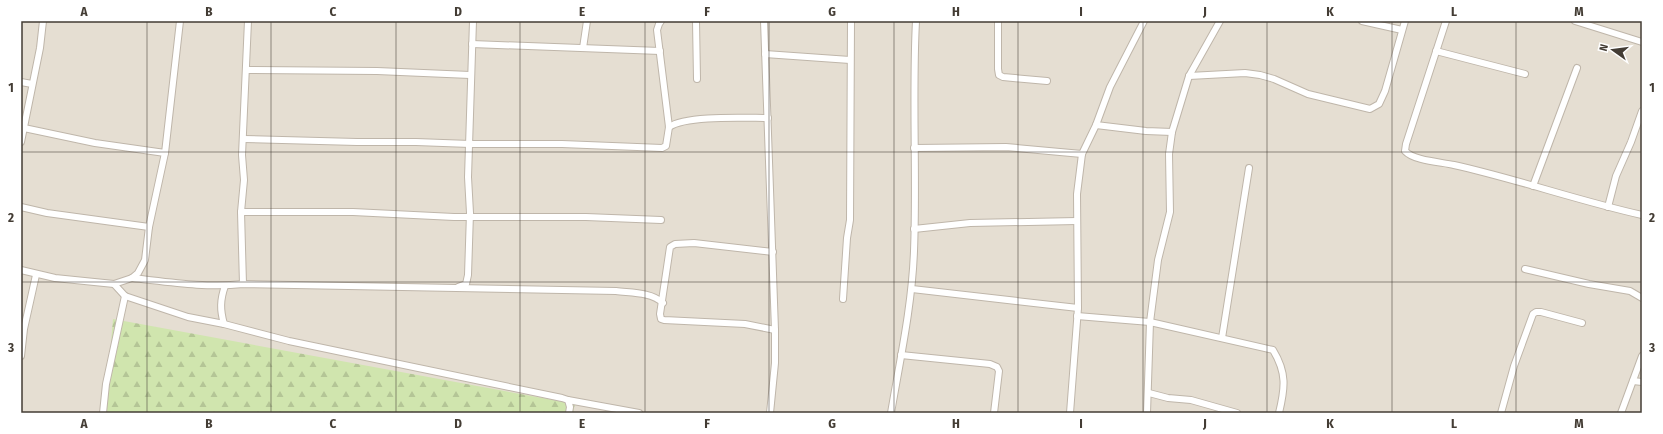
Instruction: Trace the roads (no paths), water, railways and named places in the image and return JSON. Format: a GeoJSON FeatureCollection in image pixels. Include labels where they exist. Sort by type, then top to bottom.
{"type":"FeatureCollection","features":[{"type":"Feature","properties":{"kind":"street"},"geometry":{"type":"LineString","coordinates":[[21,142],[40,48],[43,21]]}},
{"type":"Feature","properties":{"kind":"street"},"geometry":{"type":"LineString","coordinates":[[21,270],[36,275],[114,284],[132,278],[138,273],[145,260],[149,227],[165,153],[180,21]]}},
{"type":"Feature","properties":{"kind":"street"},"geometry":{"type":"LineString","coordinates":[[243,284],[241,212],[244,180],[242,155],[244,139],[244,82],[246,70],[248,21]]}},
{"type":"Feature","properties":{"kind":"street"},"geometry":{"type":"LineString","coordinates":[[456,288],[466,284],[468,275],[470,217],[468,177],[472,21]]}},
{"type":"Feature","properties":{"kind":"street"},"geometry":{"type":"LineString","coordinates":[[583,48],[587,21]]}},
{"type":"Feature","properties":{"kind":"street"},"geometry":{"type":"LineString","coordinates":[[244,139],[470,144],[562,144],[662,148],[666,146],[669,127],[658,30],[658,24],[661,21]]}},
{"type":"Feature","properties":{"kind":"street"},"geometry":{"type":"LineString","coordinates":[[696,21],[697,79]]}},
{"type":"Feature","properties":{"kind":"street"},"geometry":{"type":"LineString","coordinates":[[764,21],[775,330],[775,363],[770,413]]}},
{"type":"Feature","properties":{"kind":"street"},"geometry":{"type":"LineString","coordinates":[[842,299],[850,220],[851,21]]}},
{"type":"Feature","properties":{"kind":"street"},"geometry":{"type":"LineString","coordinates":[[891,413],[912,289],[914,229],[914,64],[916,21]]}},
{"type":"Feature","properties":{"kind":"street"},"geometry":{"type":"LineString","coordinates":[[998,21],[998,69],[1000,75],[1003,77],[1047,82]]}},
{"type":"Feature","properties":{"kind":"street"},"geometry":{"type":"LineString","coordinates":[[1070,413],[1078,308],[1077,194],[1082,154],[1096,125],[1110,87],[1144,21]]}},
{"type":"Feature","properties":{"kind":"street"},"geometry":{"type":"LineString","coordinates":[[1147,413],[1149,393],[1150,322],[1158,260],[1170,212],[1169,154],[1172,132],[1190,76],[1220,21]]}},
{"type":"Feature","properties":{"kind":"street"},"geometry":{"type":"LineString","coordinates":[[1362,21],[1402,30]]}},
{"type":"Feature","properties":{"kind":"street"},"geometry":{"type":"LineString","coordinates":[[1190,76],[1245,73],[1260,75],[1274,79],[1308,94],[1370,109],[1379,104],[1385,91],[1405,21]]}},
{"type":"Feature","properties":{"kind":"street"},"geometry":{"type":"LineString","coordinates":[[1446,21],[1406,144],[1405,151],[1408,154],[1642,215]]}},
{"type":"Feature","properties":{"kind":"street"},"geometry":{"type":"LineString","coordinates":[[1575,21],[1642,42]]}},
{"type":"Feature","properties":{"kind":"street"},"geometry":{"type":"LineString","coordinates":[[472,44],[660,51]]}},
{"type":"Feature","properties":{"kind":"street"},"geometry":{"type":"LineString","coordinates":[[1436,51],[1525,74]]}},
{"type":"Feature","properties":{"kind":"street"},"geometry":{"type":"LineString","coordinates":[[765,54],[850,60]]}},
{"type":"Feature","properties":{"kind":"street"},"geometry":{"type":"LineString","coordinates":[[1533,186],[1577,68]]}},
{"type":"Feature","properties":{"kind":"street"},"geometry":{"type":"LineString","coordinates":[[246,70],[377,71],[470,75]]}},
{"type":"Feature","properties":{"kind":"street"},"geometry":{"type":"LineString","coordinates":[[21,82],[32,84]]}},
{"type":"Feature","properties":{"kind":"street"},"geometry":{"type":"LineString","coordinates":[[1608,206],[1616,176],[1631,142],[1642,111]]}},
{"type":"Feature","properties":{"kind":"street"},"geometry":{"type":"LineString","coordinates":[[669,127],[675,123],[708,118],[768,118]]}},
{"type":"Feature","properties":{"kind":"street"},"geometry":{"type":"LineString","coordinates":[[1096,125],[1146,131],[1172,132]]}},
{"type":"Feature","properties":{"kind":"street"},"geometry":{"type":"LineString","coordinates":[[24,128],[95,143],[165,153]]}},
{"type":"Feature","properties":{"kind":"street"},"geometry":{"type":"LineString","coordinates":[[914,148],[1006,147],[1082,154]]}},
{"type":"Feature","properties":{"kind":"street"},"geometry":{"type":"LineString","coordinates":[[1222,338],[1249,168]]}},
{"type":"Feature","properties":{"kind":"street"},"geometry":{"type":"LineString","coordinates":[[21,207],[47,213],[149,227]]}},
{"type":"Feature","properties":{"kind":"street"},"geometry":{"type":"LineString","coordinates":[[241,212],[353,212],[470,217],[586,217],[661,220]]}},
{"type":"Feature","properties":{"kind":"street"},"geometry":{"type":"LineString","coordinates":[[914,229],[970,223],[1077,221]]}},
{"type":"Feature","properties":{"kind":"street"},"geometry":{"type":"LineString","coordinates":[[773,252],[694,243],[675,244],[670,247],[663,303],[660,314],[661,319],[664,320],[745,324],[775,330]]}},
{"type":"Feature","properties":{"kind":"street"},"geometry":{"type":"LineString","coordinates":[[1525,268],[1582,282],[1630,291],[1642,298]]}},
{"type":"Feature","properties":{"kind":"street"},"geometry":{"type":"LineString","coordinates":[[21,356],[24,329],[36,275]]}},
{"type":"Feature","properties":{"kind":"street"},"geometry":{"type":"LineString","coordinates":[[132,278],[183,284],[224,286],[243,284],[616,291],[651,296],[658,298],[663,303]]}},
{"type":"Feature","properties":{"kind":"street"},"geometry":{"type":"LineString","coordinates":[[114,284],[125,296],[188,317],[224,324],[289,341],[568,400],[639,413]]}},
{"type":"Feature","properties":{"kind":"street"},"geometry":{"type":"LineString","coordinates":[[224,286],[221,296],[220,311],[224,324]]}},
{"type":"Feature","properties":{"kind":"street"},"geometry":{"type":"LineString","coordinates":[[912,289],[1078,308]]}},
{"type":"Feature","properties":{"kind":"street"},"geometry":{"type":"LineString","coordinates":[[103,413],[106,384],[125,296]]}},
{"type":"Feature","properties":{"kind":"street"},"geometry":{"type":"LineString","coordinates":[[1501,413],[1514,366],[1533,314],[1536,312],[1541,312],[1582,323]]}},
{"type":"Feature","properties":{"kind":"street"},"geometry":{"type":"LineString","coordinates":[[1077,316],[1150,322],[1273,350],[1281,363],[1283,372],[1283,395],[1279,413]]}},
{"type":"Feature","properties":{"kind":"street"},"geometry":{"type":"LineString","coordinates":[[901,355],[997,366],[999,371],[994,413]]}},
{"type":"Feature","properties":{"kind":"street"},"geometry":{"type":"LineString","coordinates":[[1621,413],[1642,356]]}},
{"type":"Feature","properties":{"kind":"street"},"geometry":{"type":"LineString","coordinates":[[1633,381],[1642,382]]}},
{"type":"Feature","properties":{"kind":"street"},"geometry":{"type":"LineString","coordinates":[[1149,393],[1168,398],[1191,400],[1237,413]]}},
{"type":"Feature","properties":{"kind":"street"},"geometry":{"type":"LineString","coordinates":[[568,400],[570,413]]}}]}
